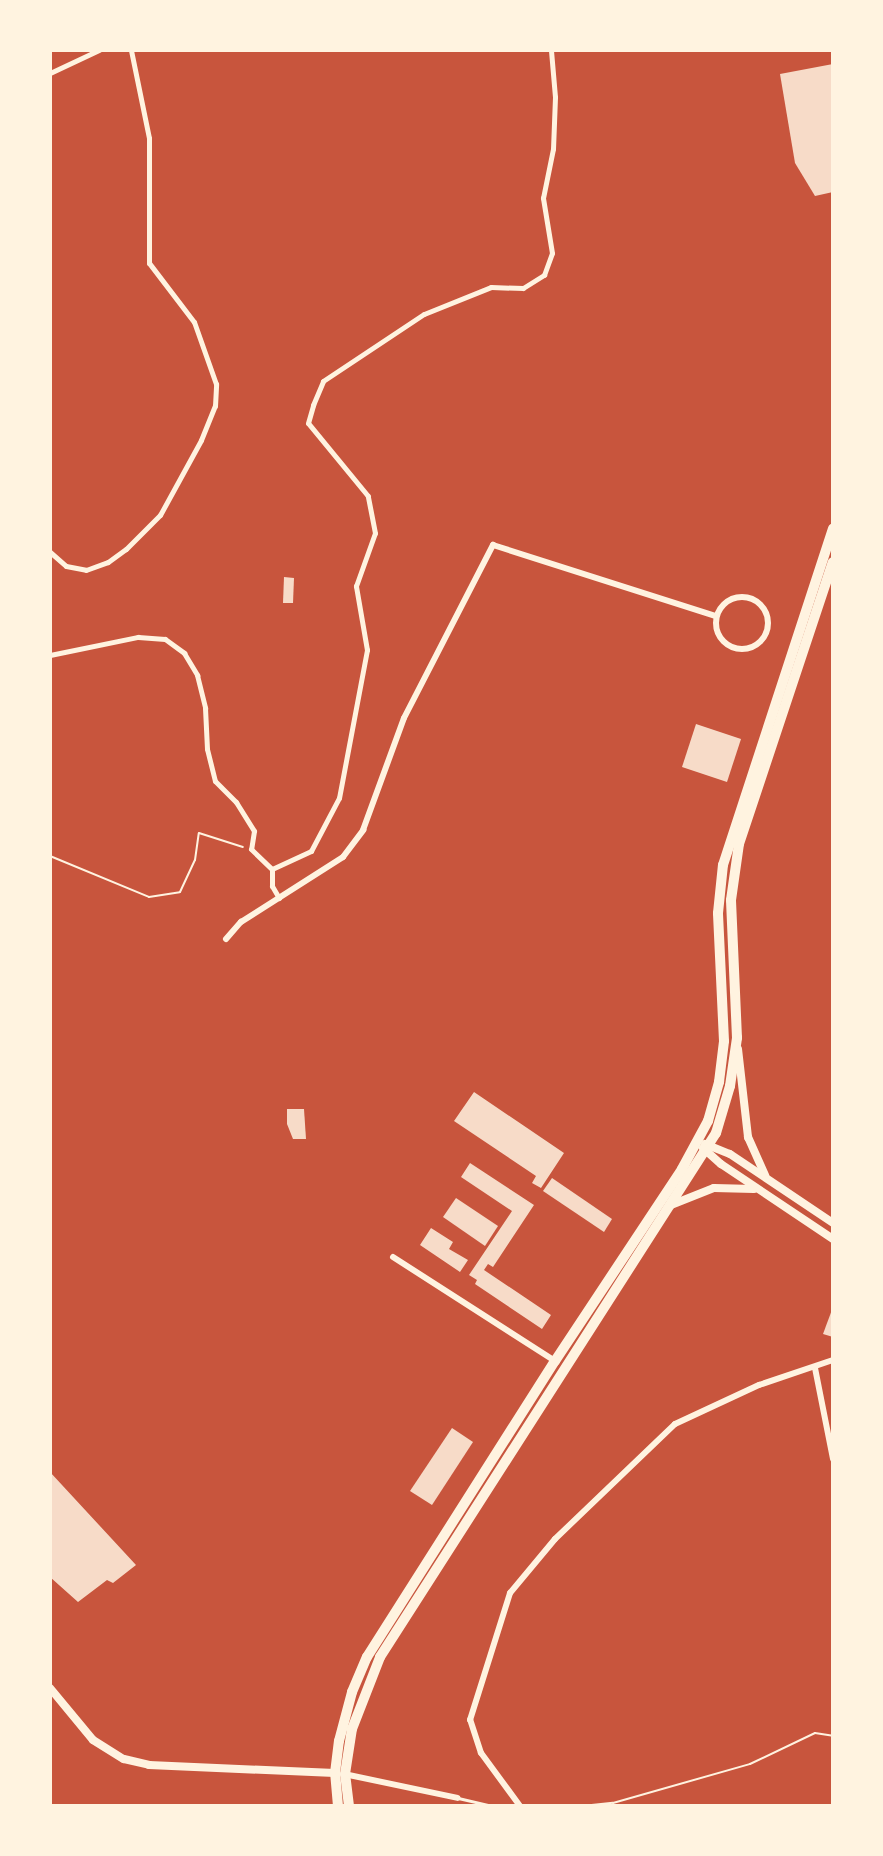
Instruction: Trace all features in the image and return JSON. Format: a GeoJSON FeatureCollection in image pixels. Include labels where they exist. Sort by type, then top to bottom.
{"type":"FeatureCollection","features":[{"type":"Feature","properties":{"kind":"highway"},"geometry":{"type":"LineString","coordinates":[[338,1806],[343,1722],[367,1657],[698,1142],[715,1100],[722,1057],[724,1005],[718,913],[723,865],[833,528]]}},
{"type":"Feature","properties":{"kind":"highway"},"geometry":{"type":"LineString","coordinates":[[349,1806],[340,1774],[358,1706],[380,1657],[708,1148],[726,1102],[737,1038],[731,900],[739,844],[833,562]]}},
{"type":"Feature","properties":{"kind":"street"},"geometry":{"type":"LineString","coordinates":[[50,73],[99,50]]}},
{"type":"Feature","properties":{"kind":"street"},"geometry":{"type":"LineString","coordinates":[[50,552],[66,566],[86,570],[108,562],[126,549],[160,515],[201,440],[215,406],[216,384],[194,322],[149,263],[149,138],[131,50]]}},
{"type":"Feature","properties":{"kind":"street"},"geometry":{"type":"LineString","coordinates":[[272,869],[311,851],[339,798],[367,650],[356,586],[375,533],[368,496],[308,423],[313,405],[323,381],[424,314],[491,287],[523,288],[544,275],[552,253],[543,198],[553,149],[555,97],[551,50]]}},
{"type":"Feature","properties":{"kind":"street"},"geometry":{"type":"LineString","coordinates":[[226,939],[241,922],[343,857],[363,830],[404,718],[493,545],[716,616]]}},
{"type":"Feature","properties":{"kind":"street"},"geometry":{"type":"LineString","coordinates":[[750,598],[764,609],[768,625],[753,646],[736,648],[722,640],[716,616],[726,602],[750,598]]}},
{"type":"Feature","properties":{"kind":"street"},"geometry":{"type":"LineString","coordinates":[[50,655],[138,637],[165,639],[184,653],[200,686],[205,708],[207,749],[215,781],[236,802],[254,831],[251,849],[272,869],[272,886],[279,898]]}},
{"type":"Feature","properties":{"kind":"street"},"geometry":{"type":"LineString","coordinates":[[737,1038],[748,1137],[768,1180]]}},
{"type":"Feature","properties":{"kind":"street"},"geometry":{"type":"LineString","coordinates":[[698,1142],[768,1180],[833,1223]]}},
{"type":"Feature","properties":{"kind":"street"},"geometry":{"type":"LineString","coordinates":[[708,1148],[757,1189],[833,1239]]}},
{"type":"Feature","properties":{"kind":"street"},"geometry":{"type":"LineString","coordinates":[[671,1205],[714,1188],[757,1189]]}},
{"type":"Feature","properties":{"kind":"street"},"geometry":{"type":"LineString","coordinates":[[393,1257],[555,1361]]}},
{"type":"Feature","properties":{"kind":"street"},"geometry":{"type":"LineString","coordinates":[[520,1806],[481,1753],[470,1720],[510,1593],[555,1539],[675,1424],[759,1385],[833,1360]]}},
{"type":"Feature","properties":{"kind":"street"},"geometry":{"type":"LineString","coordinates":[[815,1368],[833,1459]]}},
{"type":"Feature","properties":{"kind":"street"},"geometry":{"type":"LineString","coordinates":[[50,1688],[93,1740],[112,1754],[136,1763],[340,1774],[458,1798]]}},
{"type":"Feature","properties":{"kind":"lane"},"geometry":{"type":"LineString","coordinates":[[458,1798],[493,1806]]}},
{"type":"Feature","properties":{"kind":"path"},"geometry":{"type":"LineString","coordinates":[[50,856],[149,897],[180,892],[195,860],[199,833],[251,849]]}},
{"type":"Feature","properties":{"kind":"path"},"geometry":{"type":"LineString","coordinates":[[582,1806],[613,1803],[750,1764],[815,1733],[833,1736]]}},
{"type":"Feature","properties":{"kind":"building"},"geometry":{"type":"Polygon","coordinates":[[[833,64],[833,192],[815,196],[795,163],[780,74],[833,64]]]}},
{"type":"Feature","properties":{"kind":"building"},"geometry":{"type":"Polygon","coordinates":[[[284,577],[294,578],[293,603],[283,603],[284,577]]]}},
{"type":"Feature","properties":{"kind":"building"},"geometry":{"type":"Polygon","coordinates":[[[696,724],[741,739],[727,782],[682,767],[696,724]]]}},
{"type":"Feature","properties":{"kind":"building"},"geometry":{"type":"Polygon","coordinates":[[[474,1092],[564,1153],[541,1188],[532,1183],[536,1176],[454,1121],[474,1092]]]}},
{"type":"Feature","properties":{"kind":"building"},"geometry":{"type":"Polygon","coordinates":[[[287,1109],[304,1109],[306,1139],[293,1139],[287,1124],[287,1109]]]}},
{"type":"Feature","properties":{"kind":"building"},"geometry":{"type":"Polygon","coordinates":[[[470,1163],[534,1205],[493,1267],[488,1264],[484,1270],[551,1315],[542,1329],[475,1284],[477,1280],[469,1275],[512,1211],[461,1177],[470,1163]]]}},
{"type":"Feature","properties":{"kind":"building"},"geometry":{"type":"Polygon","coordinates":[[[552,1178],[612,1219],[604,1232],[543,1191],[552,1178]]]}},
{"type":"Feature","properties":{"kind":"building"},"geometry":{"type":"Polygon","coordinates":[[[456,1198],[498,1226],[485,1246],[443,1217],[456,1198]]]}},
{"type":"Feature","properties":{"kind":"building"},"geometry":{"type":"Polygon","coordinates":[[[431,1228],[453,1242],[449,1249],[468,1260],[460,1272],[420,1245],[431,1228]]]}},
{"type":"Feature","properties":{"kind":"building"},"geometry":{"type":"Polygon","coordinates":[[[833,1307],[833,1337],[823,1334],[833,1307]]]}},
{"type":"Feature","properties":{"kind":"building"},"geometry":{"type":"Polygon","coordinates":[[[452,1428],[473,1442],[432,1505],[410,1491],[452,1428]]]}},
{"type":"Feature","properties":{"kind":"building"},"geometry":{"type":"Polygon","coordinates":[[[50,1472],[136,1565],[113,1583],[107,1580],[78,1602],[50,1577],[50,1472]]]}}]}
